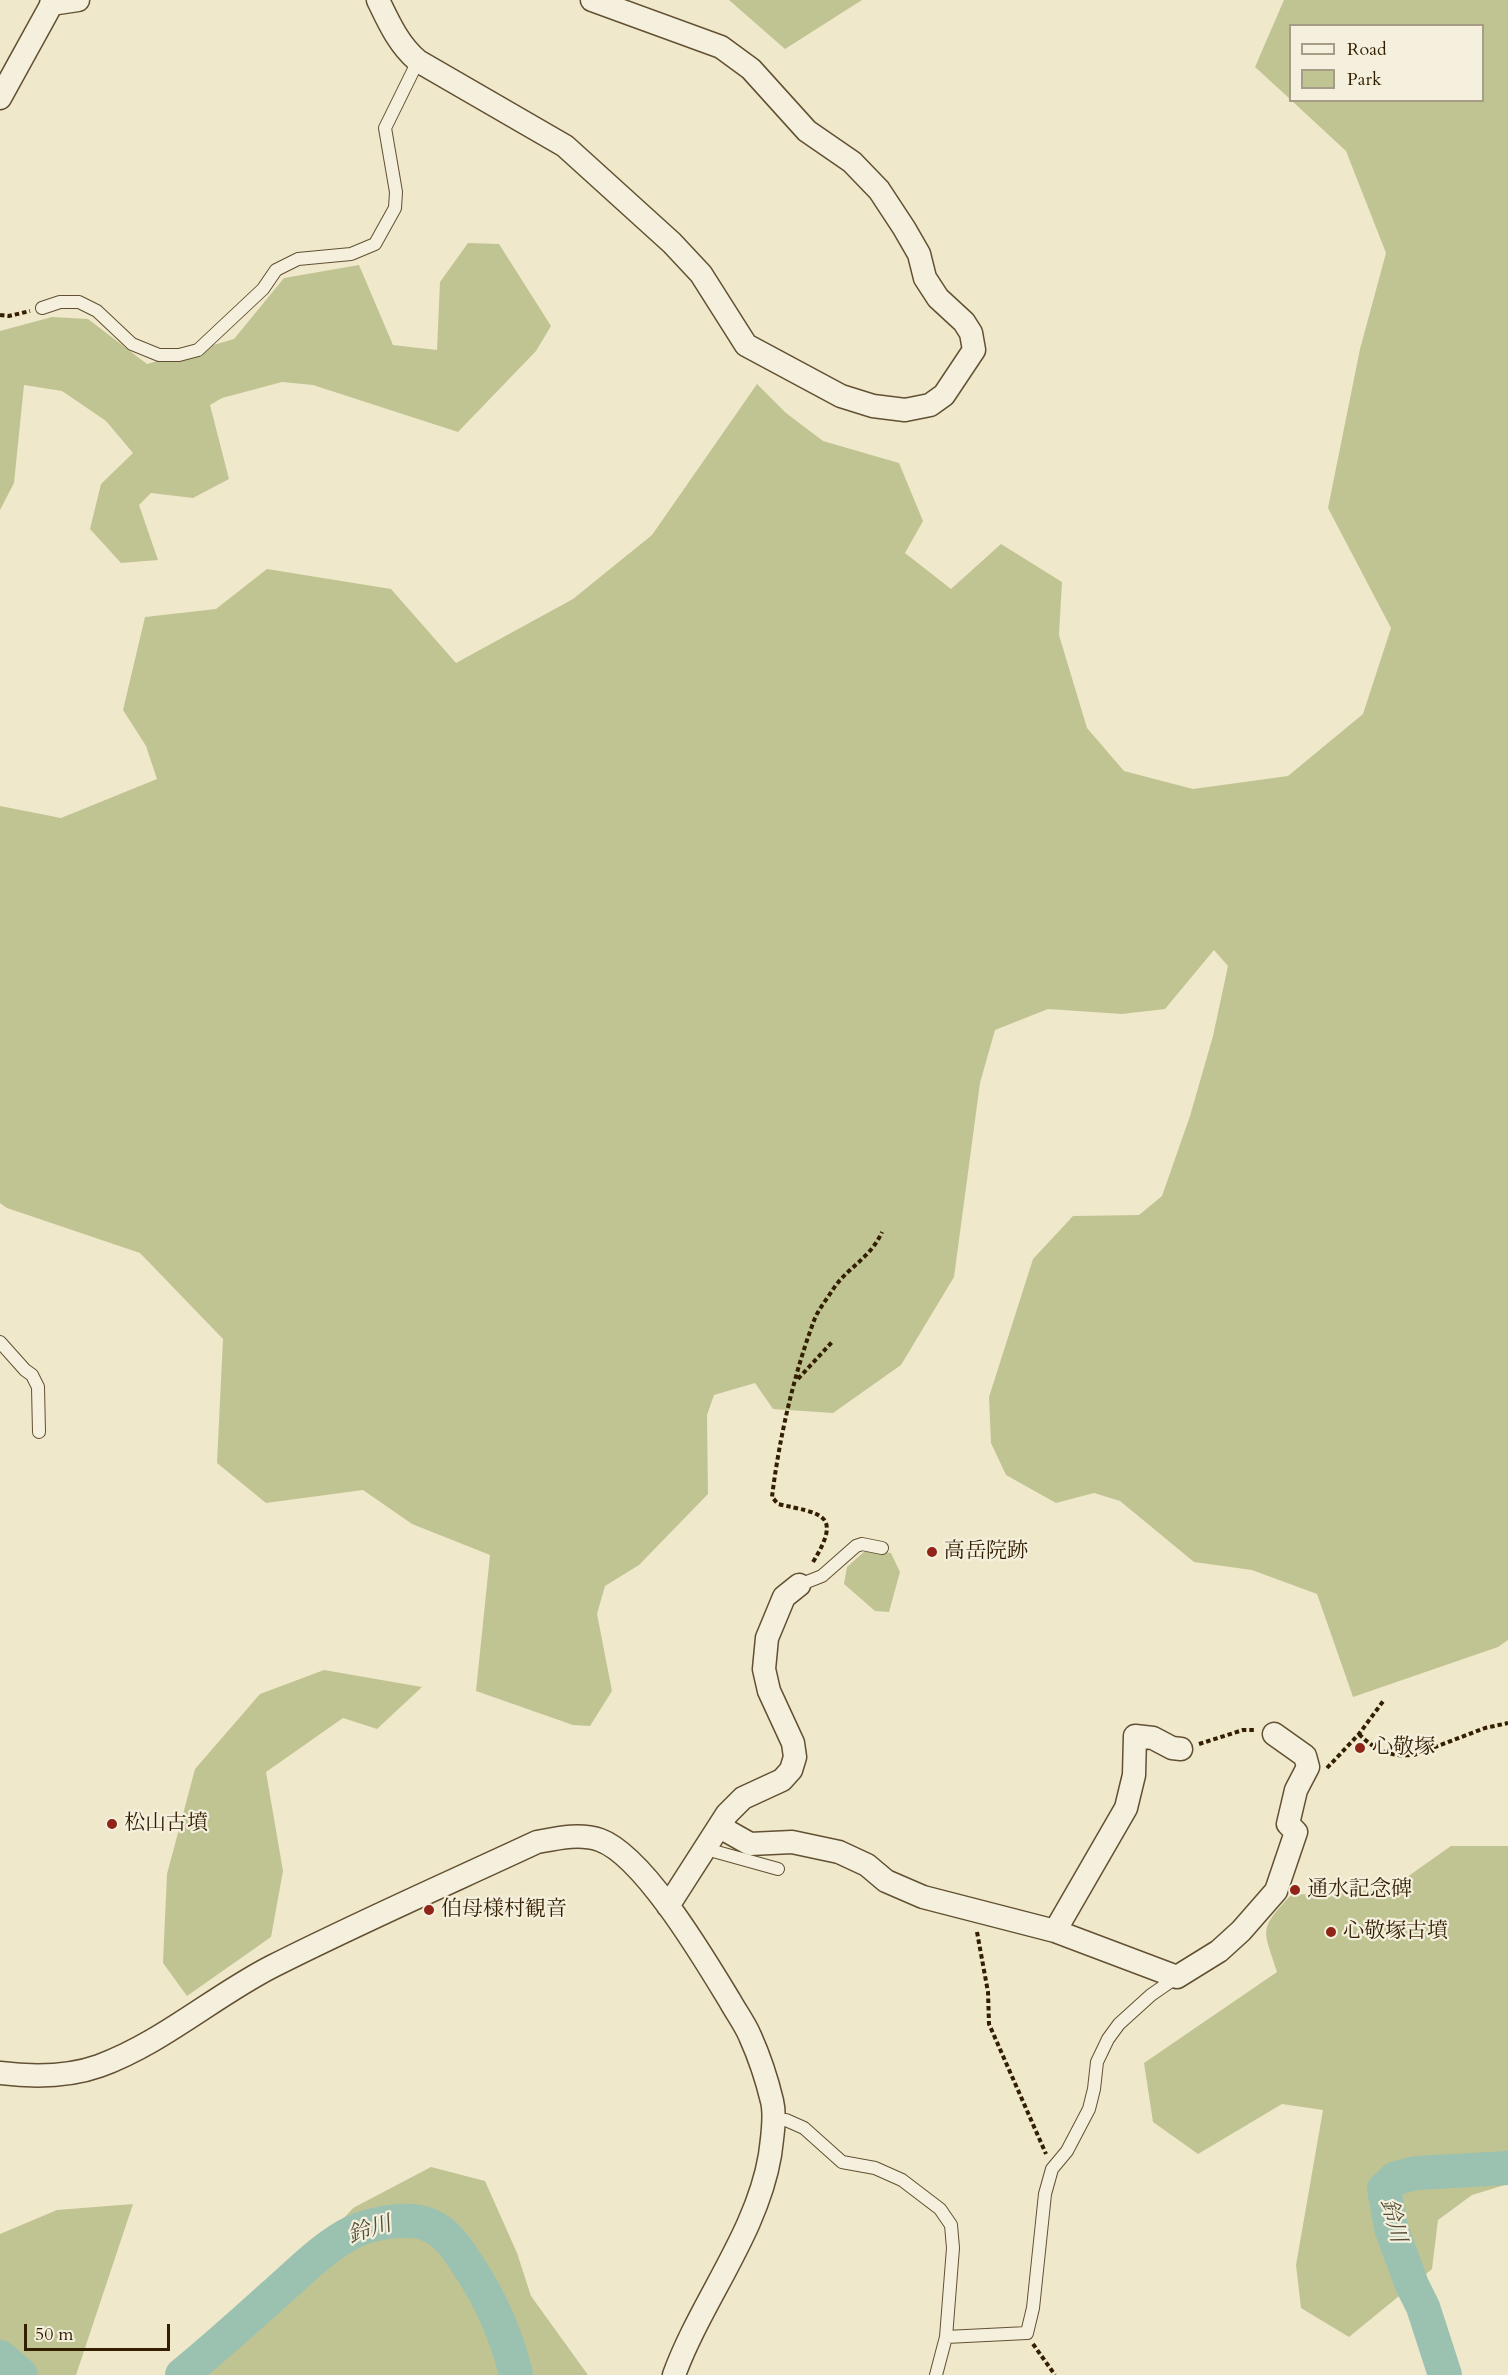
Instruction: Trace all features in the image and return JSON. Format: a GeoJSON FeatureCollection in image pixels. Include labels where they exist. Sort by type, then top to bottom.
{"type":"FeatureCollection","features":[{"type":"Feature","properties":{"kind":"street"},"geometry":{"type":"LineString","coordinates":[[0,98],[53,2],[78,0]]}},
{"type":"Feature","properties":{"kind":"street"},"geometry":{"type":"LineString","coordinates":[[378,0],[407,52],[418,61],[565,146],[672,243],[701,274],[746,345],[841,396],[873,406],[905,410],[930,405],[944,395],[974,350],[971,333],[964,322],[938,298],[926,278],[919,254],[879,190],[852,162],[807,131],[751,69],[721,47],[592,0]]}},
{"type":"Feature","properties":{"kind":"street"},"geometry":{"type":"LineString","coordinates":[[668,1906],[727,1814],[743,1798],[782,1780],[791,1770],[795,1757],[793,1743],[769,1691],[764,1669],[767,1638],[783,1597],[799,1585]]}},
{"type":"Feature","properties":{"kind":"street"},"geometry":{"type":"LineString","coordinates":[[720,1827],[750,1844],[792,1842],[839,1852],[867,1865],[886,1881],[923,1897],[1055,1931],[1177,1977],[1219,1951],[1241,1931],[1276,1891],[1296,1832],[1288,1824],[1296,1790],[1308,1767],[1305,1756],[1274,1734]]}},
{"type":"Feature","properties":{"kind":"street"},"geometry":{"type":"LineString","coordinates":[[1055,1931],[1126,1808],[1134,1775],[1135,1736],[1153,1738],[1172,1748],[1181,1749]]}},
{"type":"Feature","properties":{"kind":"street"},"geometry":{"type":"LineString","coordinates":[[0,2073],[25,2076],[66,2074],[99,2066],[144,2045],[271,1967],[537,1842],[570,1836],[599,1840],[619,1850],[639,1871],[668,1906],[705,1959],[750,2036],[772,2102],[770,2154],[764,2181],[753,2211],[674,2375]]}},
{"type":"Feature","properties":{"kind":"lane"},"geometry":{"type":"LineString","coordinates":[[42,308],[60,302],[79,302],[97,311],[132,344],[159,355],[178,355],[198,350],[263,289],[276,270],[298,260],[351,254],[375,244],[395,208],[396,200],[385,128],[418,61]]}},
{"type":"Feature","properties":{"kind":"lane"},"geometry":{"type":"LineString","coordinates":[[0,1342],[32,1375],[38,1387],[39,1432]]}},
{"type":"Feature","properties":{"kind":"lane"},"geometry":{"type":"LineString","coordinates":[[799,1585],[822,1576],[856,1546],[862,1544],[882,1548]]}},
{"type":"Feature","properties":{"kind":"lane"},"geometry":{"type":"LineString","coordinates":[[706,1849],[778,1869]]}},
{"type":"Feature","properties":{"kind":"lane"},"geometry":{"type":"LineString","coordinates":[[946,2337],[1027,2333],[1033,2308],[1045,2194],[1052,2169],[1067,2151],[1089,2109],[1097,2062],[1108,2039],[1119,2024],[1150,1995],[1177,1977]]}},
{"type":"Feature","properties":{"kind":"lane"},"geometry":{"type":"LineString","coordinates":[[773,2121],[786,2120],[804,2128],[842,2162],[875,2168],[903,2180],[940,2209],[951,2225],[953,2247],[946,2337],[936,2375]]}},
{"type":"Feature","properties":{"kind":"path"},"geometry":{"type":"LineString","coordinates":[[0,315],[9,316],[42,308]]}},
{"type":"Feature","properties":{"kind":"path"},"geometry":{"type":"LineString","coordinates":[[799,1585],[820,1551],[828,1529],[827,1521],[820,1514],[778,1504],[772,1497],[796,1380],[816,1316],[835,1285],[875,1247],[882,1232]]}},
{"type":"Feature","properties":{"kind":"path"},"geometry":{"type":"LineString","coordinates":[[796,1380],[832,1342]]}},
{"type":"Feature","properties":{"kind":"path"},"geometry":{"type":"LineString","coordinates":[[1324,1770],[1359,1734],[1384,1700]]}},
{"type":"Feature","properties":{"kind":"path"},"geometry":{"type":"LineString","coordinates":[[1359,1734],[1386,1754],[1404,1756],[1414,1755],[1485,1728],[1508,1723]]}},
{"type":"Feature","properties":{"kind":"path"},"geometry":{"type":"LineString","coordinates":[[1181,1749],[1243,1730],[1258,1730],[1274,1734]]}},
{"type":"Feature","properties":{"kind":"path"},"geometry":{"type":"LineString","coordinates":[[973,1910],[988,1992],[989,2024],[1052,2169]]}},
{"type":"Feature","properties":{"kind":"path"},"geometry":{"type":"LineString","coordinates":[[1027,2333],[1055,2375]]}},
{"type":"Feature","properties":{"kind":"green space"},"geometry":{"type":"Polygon","coordinates":[[[729,0],[862,0],[785,49],[729,0]]]}},
{"type":"Feature","properties":{"kind":"green space"},"geometry":{"type":"Polygon","coordinates":[[[1284,0],[1508,0],[1508,1640],[1498,1647],[1353,1697],[1317,1594],[1252,1570],[1194,1562],[1120,1501],[1094,1493],[1056,1503],[1006,1475],[991,1443],[989,1397],[1033,1259],[1073,1216],[1139,1215],[1162,1196],[1190,1116],[1213,1036],[1228,966],[1214,950],[1165,1009],[1122,1014],[1048,1009],[995,1030],[980,1083],[954,1277],[901,1365],[833,1413],[773,1409],[755,1383],[714,1395],[707,1415],[708,1494],[639,1565],[605,1586],[597,1614],[612,1691],[590,1726],[573,1725],[476,1691],[490,1555],[412,1524],[363,1490],[266,1503],[217,1463],[223,1339],[140,1253],[7,1208],[0,1203],[0,806],[61,818],[157,779],[146,746],[123,710],[145,617],[216,609],[267,569],[391,589],[456,663],[573,599],[652,535],[757,384],[786,413],[823,441],[899,463],[923,521],[905,553],[951,589],[1001,544],[1062,582],[1059,635],[1087,728],[1124,771],[1193,789],[1288,776],[1363,714],[1391,628],[1328,508],[1360,349],[1386,253],[1346,151],[1293,102],[1484,102],[1484,24],[1289,24],[1289,98],[1255,67],[1284,0]]]}},
{"type":"Feature","properties":{"kind":"green space"},"geometry":{"type":"Polygon","coordinates":[[[468,243],[499,244],[551,326],[536,351],[458,432],[313,385],[282,382],[222,398],[210,405],[229,479],[193,498],[151,493],[139,505],[158,560],[121,563],[90,529],[101,484],[133,453],[106,421],[62,391],[24,385],[14,483],[0,510],[0,331],[52,317],[88,319],[147,364],[234,339],[284,278],[359,265],[393,345],[437,350],[440,282],[468,243]]]}},
{"type":"Feature","properties":{"kind":"green space"},"geometry":{"type":"Polygon","coordinates":[[[866,1550],[891,1553],[900,1572],[889,1612],[875,1611],[844,1584],[847,1567],[866,1550]]]}},
{"type":"Feature","properties":{"kind":"green space"},"geometry":{"type":"Polygon","coordinates":[[[324,1670],[422,1687],[377,1729],[343,1718],[266,1772],[283,1871],[271,1937],[187,1996],[163,1963],[167,1874],[195,1769],[260,1694],[324,1670]]]}},
{"type":"Feature","properties":{"kind":"green space"},"geometry":{"type":"Polygon","coordinates":[[[1451,1846],[1508,1846],[1508,2184],[1472,2195],[1438,2220],[1432,2269],[1349,2337],[1301,2308],[1296,2265],[1323,2110],[1282,2104],[1198,2154],[1153,2122],[1144,2063],[1277,1972],[1266,1931],[1273,1916],[1291,1895],[1390,1889],[1451,1846]]]}},
{"type":"Feature","properties":{"kind":"green space"},"geometry":{"type":"Polygon","coordinates":[[[431,2167],[485,2181],[517,2253],[531,2296],[588,2375],[192,2375],[232,2344],[353,2208],[431,2167]]]}},
{"type":"Feature","properties":{"kind":"green space"},"geometry":{"type":"Polygon","coordinates":[[[133,2204],[76,2375],[0,2375],[0,2234],[57,2210],[133,2204]]]}},
{"type":"Feature","properties":{"kind":"waterway","name":"鈴川"},"geometry":{"type":"LineString","coordinates":[[1445,2375],[1423,2307],[1412,2285],[1391,2228],[1384,2189],[1396,2178],[1417,2173],[1508,2168]]}},
{"type":"Feature","properties":{"kind":"waterway","name":"鈴川"},"geometry":{"type":"LineString","coordinates":[[182,2375],[333,2244],[361,2229],[380,2223],[401,2221],[421,2222],[436,2228],[457,2248],[491,2306],[503,2333],[516,2375]]}},
{"type":"Feature","properties":{"kind":"waterway","name":"鈴川"},"geometry":{"type":"LineString","coordinates":[[0,2357],[21,2375]]}},
{"type":"Feature","properties":{"kind":"place","name":"高岳院跡"},"geometry":{"type":"Point","coordinates":[932,1552]}},
{"type":"Feature","properties":{"kind":"place","name":"心敬塚"},"geometry":{"type":"Point","coordinates":[1360,1748]}},
{"type":"Feature","properties":{"kind":"place","name":"松山古墳"},"geometry":{"type":"Point","coordinates":[112,1824]}},
{"type":"Feature","properties":{"kind":"place","name":"通水記念碑"},"geometry":{"type":"Point","coordinates":[1295,1890]}},
{"type":"Feature","properties":{"kind":"place","name":"伯母様村観音"},"geometry":{"type":"Point","coordinates":[429,1910]}},
{"type":"Feature","properties":{"kind":"place","name":"心敬塚古墳"},"geometry":{"type":"Point","coordinates":[1331,1932]}}]}
